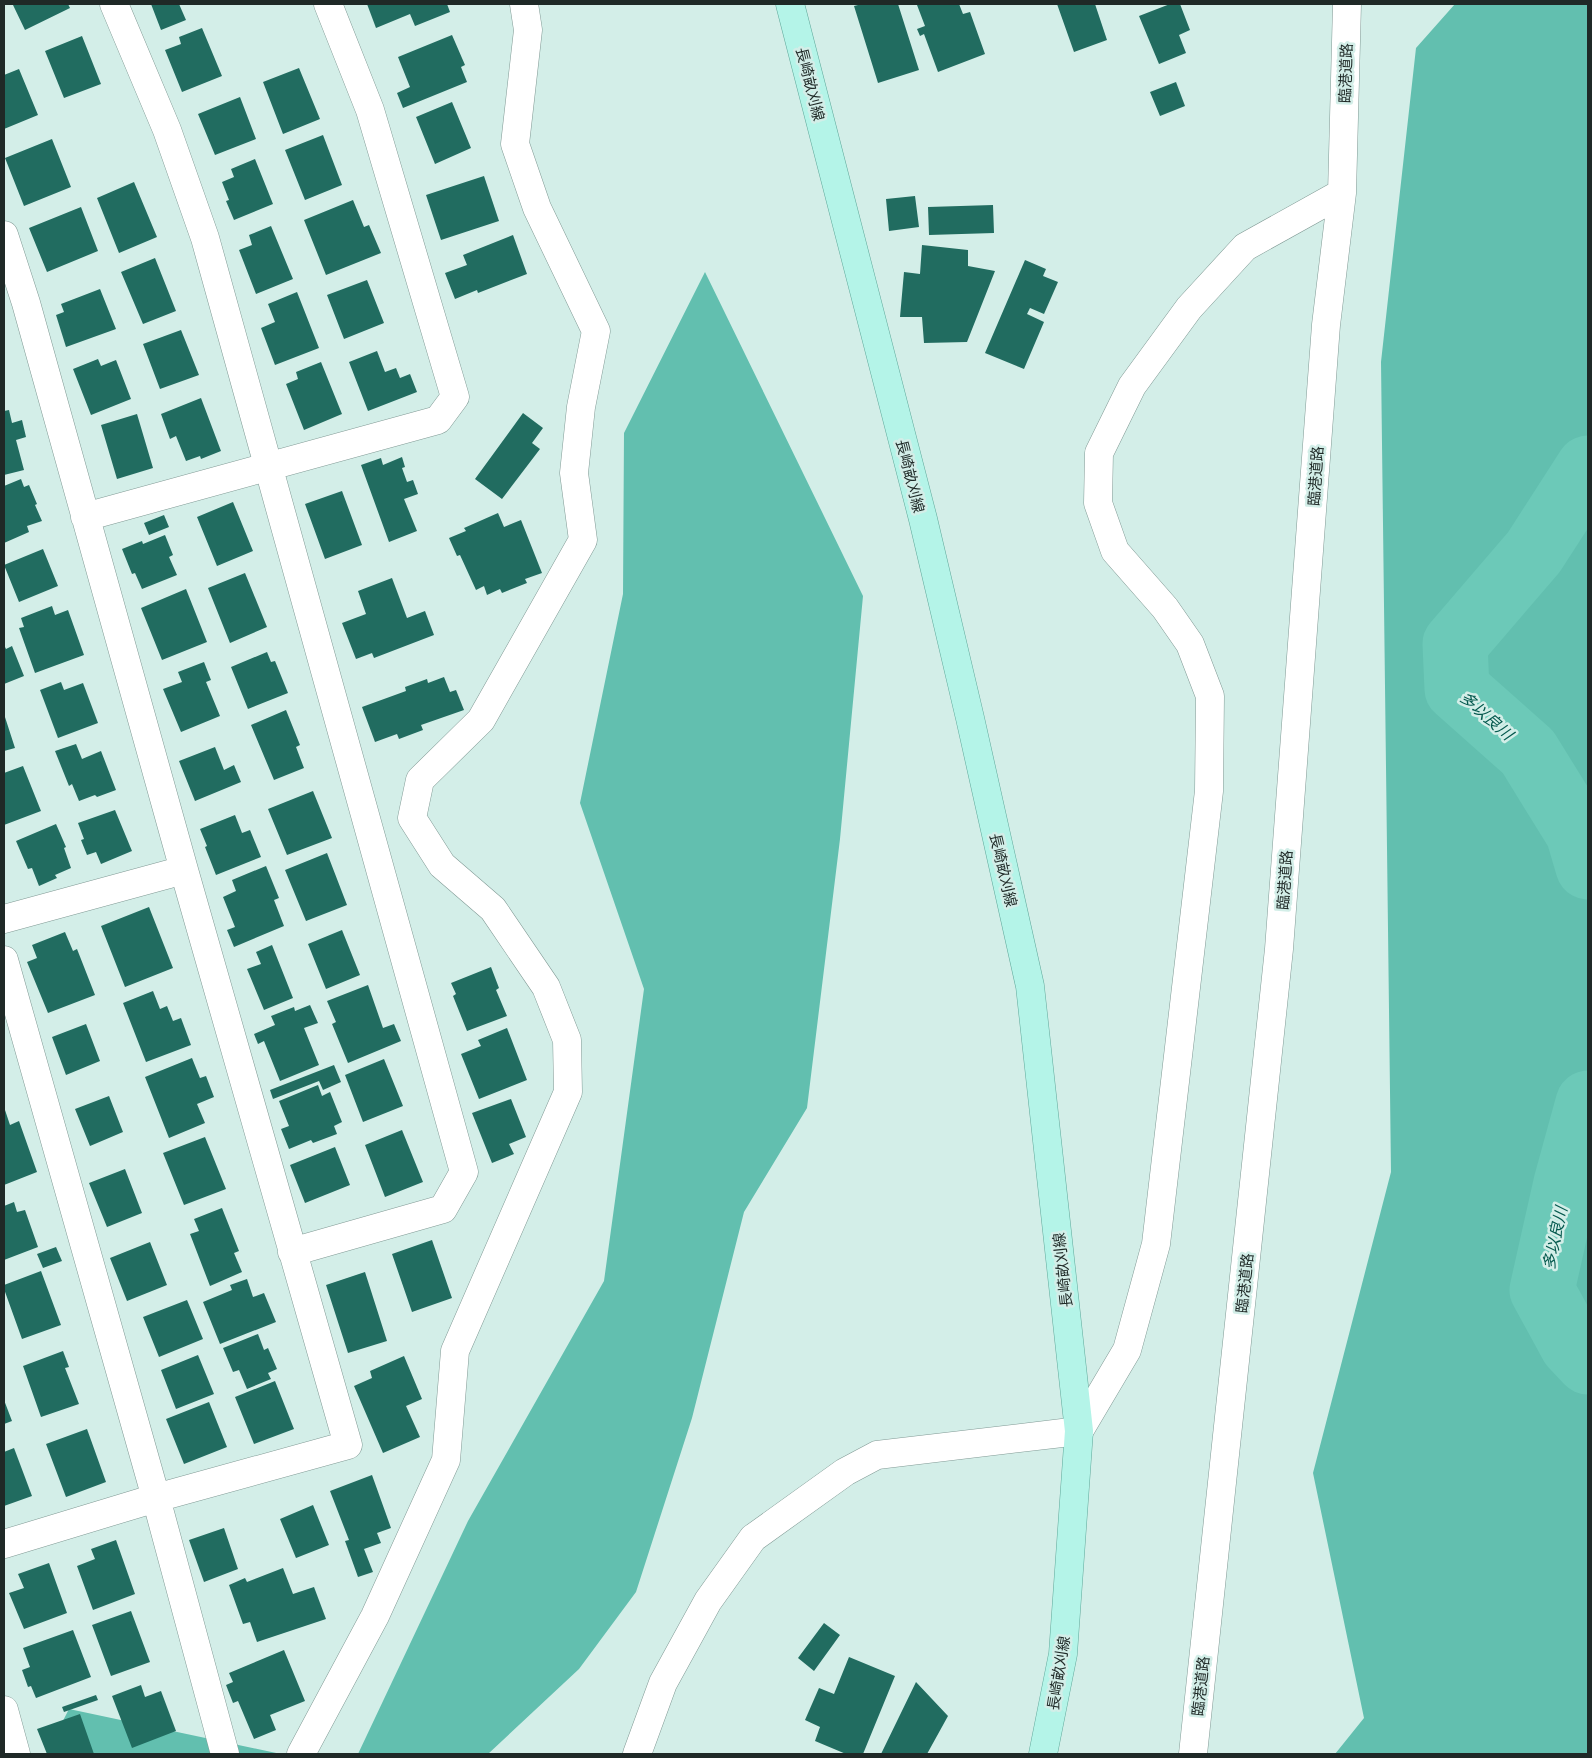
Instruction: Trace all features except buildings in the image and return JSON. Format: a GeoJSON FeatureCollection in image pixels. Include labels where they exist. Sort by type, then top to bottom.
{"type":"FeatureCollection","features":[{"type":"Feature","properties":{"kind":"main road","name":"長崎畝刈線"},"geometry":{"type":"LineString","coordinates":[[790,4],[923,519],[1030,986],[1079,1431],[1063,1654],[1043,1754]]}},
{"type":"Feature","properties":{"kind":"street"},"geometry":{"type":"LineString","coordinates":[[114,4],[167,130],[205,238],[464,1172],[443,1209],[292,1252]]}},
{"type":"Feature","properties":{"kind":"street"},"geometry":{"type":"LineString","coordinates":[[85,517],[438,420],[455,397],[370,110],[328,4]]}},
{"type":"Feature","properties":{"kind":"street"},"geometry":{"type":"LineString","coordinates":[[301,1754],[375,1616],[446,1460],[454,1351],[568,1092],[567,1040],[546,987],[493,909],[442,865],[412,818],[420,780],[481,720],[583,540],[574,473],[581,407],[596,331],[537,208],[515,144],[528,30],[524,4]]}},
{"type":"Feature","properties":{"kind":"street","name":"臨港道路"},"geometry":{"type":"LineString","coordinates":[[1193,1754],[1279,949],[1326,325],[1342,194],[1347,4]]}},
{"type":"Feature","properties":{"kind":"street"},"geometry":{"type":"LineString","coordinates":[[637,1754],[663,1683],[708,1601],[752,1538],[845,1472],[876,1455],[1079,1431],[1127,1350],[1156,1244],[1209,791],[1210,696],[1190,644],[1165,608],[1116,550],[1098,503],[1098,453],[1132,386],[1189,308],[1245,246],[1342,194]]}},
{"type":"Feature","properties":{"kind":"street"},"geometry":{"type":"LineString","coordinates":[[4,235],[15,306],[85,517],[348,1445],[156,1498],[4,1544]]}},
{"type":"Feature","properties":{"kind":"street"},"geometry":{"type":"LineString","coordinates":[[4,919],[184,870]]}},
{"type":"Feature","properties":{"kind":"street"},"geometry":{"type":"LineString","coordinates":[[4,960],[156,1498],[225,1754]]}},
{"type":"Feature","properties":{"kind":"street"},"geometry":{"type":"LineString","coordinates":[[4,1710],[16,1754]]}},
{"type":"Feature","properties":{"kind":"green space"},"geometry":{"type":"Polygon","coordinates":[[[1455,4],[1588,4],[1588,1754],[1335,1754],[1364,1718],[1313,1473],[1391,1172],[1381,362],[1416,48],[1455,4]]]}},
{"type":"Feature","properties":{"kind":"green space"},"geometry":{"type":"Polygon","coordinates":[[[705,272],[863,596],[840,839],[807,1108],[744,1212],[692,1418],[636,1592],[579,1669],[488,1754],[358,1754],[468,1521],[604,1281],[644,989],[580,803],[623,594],[624,433],[705,272]]]}},
{"type":"Feature","properties":{"kind":"green space"},"geometry":{"type":"Polygon","coordinates":[[[69,1709],[281,1754],[46,1754],[69,1709]]]}},
{"type":"Feature","properties":{"kind":"waterway","name":"多以良川"},"geometry":{"type":"LineString","coordinates":[[1588,468],[1534,552],[1455,644],[1457,689],[1528,752],[1578,833],[1588,867]]}},
{"type":"Feature","properties":{"kind":"waterway","name":"多以良川"},"geometry":{"type":"LineString","coordinates":[[1588,1103],[1566,1183],[1542,1290],[1572,1345],[1588,1362]]}}]}
